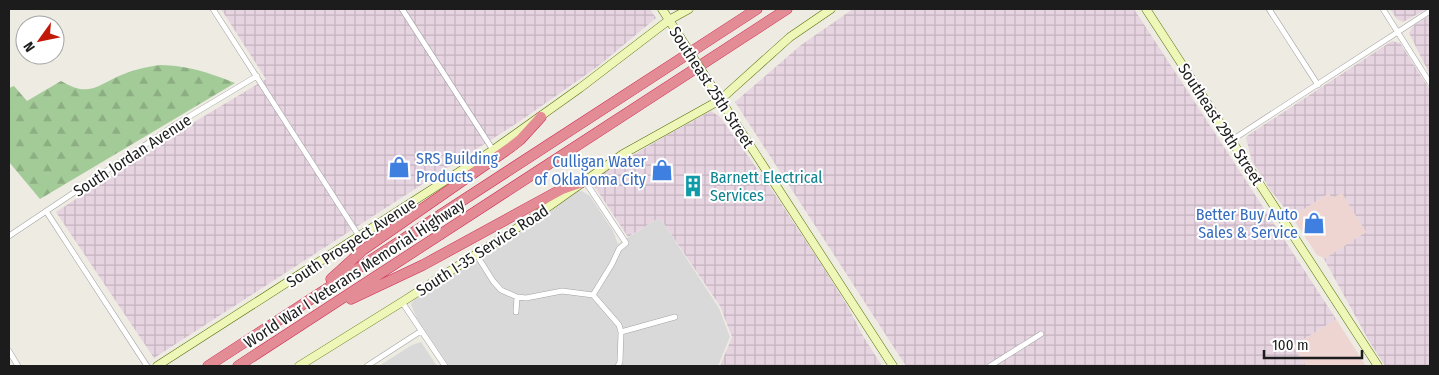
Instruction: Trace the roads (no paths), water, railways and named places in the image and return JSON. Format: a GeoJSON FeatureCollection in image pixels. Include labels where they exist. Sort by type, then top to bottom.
{"type":"FeatureCollection","features":[{"type":"Feature","properties":{"kind":"highway","name":"World War I Veterans Memorial Highway"},"geometry":{"type":"LineString","coordinates":[[208,366],[756,9]]}},
{"type":"Feature","properties":{"kind":"highway","name":"World War I Veterans Memorial Highway"},"geometry":{"type":"LineString","coordinates":[[238,366],[787,9]]}},
{"type":"Feature","properties":{"kind":"highway"},"geometry":{"type":"LineString","coordinates":[[306,302],[363,250],[511,148],[541,117]]}},
{"type":"Feature","properties":{"kind":"highway"},"geometry":{"type":"LineString","coordinates":[[314,317],[423,265],[562,189],[585,181]]}},
{"type":"Feature","properties":{"kind":"main road","name":"Southeast 25th Street"},"geometry":{"type":"LineString","coordinates":[[662,9],[893,366]]}},
{"type":"Feature","properties":{"kind":"main road","name":"South Prospect Avenue"},"geometry":{"type":"LineString","coordinates":[[157,366],[493,150],[541,117],[669,20],[689,9]]}},
{"type":"Feature","properties":{"kind":"main road","name":"South I-35 Service Road"},"geometry":{"type":"LineString","coordinates":[[299,366],[476,254],[623,154],[720,100],[790,37],[832,9]]}},
{"type":"Feature","properties":{"kind":"main road","name":"Southeast 29th Street"},"geometry":{"type":"LineString","coordinates":[[1146,9],[1378,366]]}},
{"type":"Feature","properties":{"kind":"street"},"geometry":{"type":"LineString","coordinates":[[213,9],[359,236]]}},
{"type":"Feature","properties":{"kind":"street"},"geometry":{"type":"LineString","coordinates":[[402,9],[493,150]]}},
{"type":"Feature","properties":{"kind":"street"},"geometry":{"type":"LineString","coordinates":[[1268,9],[1318,85]]}},
{"type":"Feature","properties":{"kind":"street"},"geometry":{"type":"LineString","coordinates":[[1384,9],[1430,83]]}},
{"type":"Feature","properties":{"kind":"street"},"geometry":{"type":"LineString","coordinates":[[1232,140],[1430,11]]}},
{"type":"Feature","properties":{"kind":"street","name":"South Jordan Avenue"},"geometry":{"type":"LineString","coordinates":[[9,236],[176,125],[257,76]]}},
{"type":"Feature","properties":{"kind":"street"},"geometry":{"type":"LineString","coordinates":[[585,181],[626,242],[619,249],[593,295]]}},
{"type":"Feature","properties":{"kind":"street"},"geometry":{"type":"LineString","coordinates":[[46,211],[147,366]]}},
{"type":"Feature","properties":{"kind":"street"},"geometry":{"type":"LineString","coordinates":[[476,254],[501,290],[517,297],[526,298],[562,291],[593,295],[611,314],[622,332],[620,362],[618,366]]}},
{"type":"Feature","properties":{"kind":"street"},"geometry":{"type":"LineString","coordinates":[[516,312],[517,297]]}},
{"type":"Feature","properties":{"kind":"street"},"geometry":{"type":"LineString","coordinates":[[402,302],[445,366]]}},
{"type":"Feature","properties":{"kind":"street"},"geometry":{"type":"LineString","coordinates":[[622,332],[675,317]]}},
{"type":"Feature","properties":{"kind":"street"},"geometry":{"type":"LineString","coordinates":[[367,366],[421,331]]}},
{"type":"Feature","properties":{"kind":"street"},"geometry":{"type":"LineString","coordinates":[[990,366],[1041,334]]}},
{"type":"Feature","properties":{"kind":"street"},"geometry":{"type":"LineString","coordinates":[[9,351],[18,366]]}},
{"type":"Feature","properties":{"kind":"place","name":"SRS Building Products"},"geometry":{"type":"Point","coordinates":[399,167]}},
{"type":"Feature","properties":{"kind":"place","name":"Culligan Water of Oklahoma City"},"geometry":{"type":"Point","coordinates":[662,170]}},
{"type":"Feature","properties":{"kind":"place","name":"Barnett Electrical Services"},"geometry":{"type":"Point","coordinates":[693,186]}},
{"type":"Feature","properties":{"kind":"place","name":"Better Buy Auto Sales & Service"},"geometry":{"type":"Point","coordinates":[1314,223]}}]}
